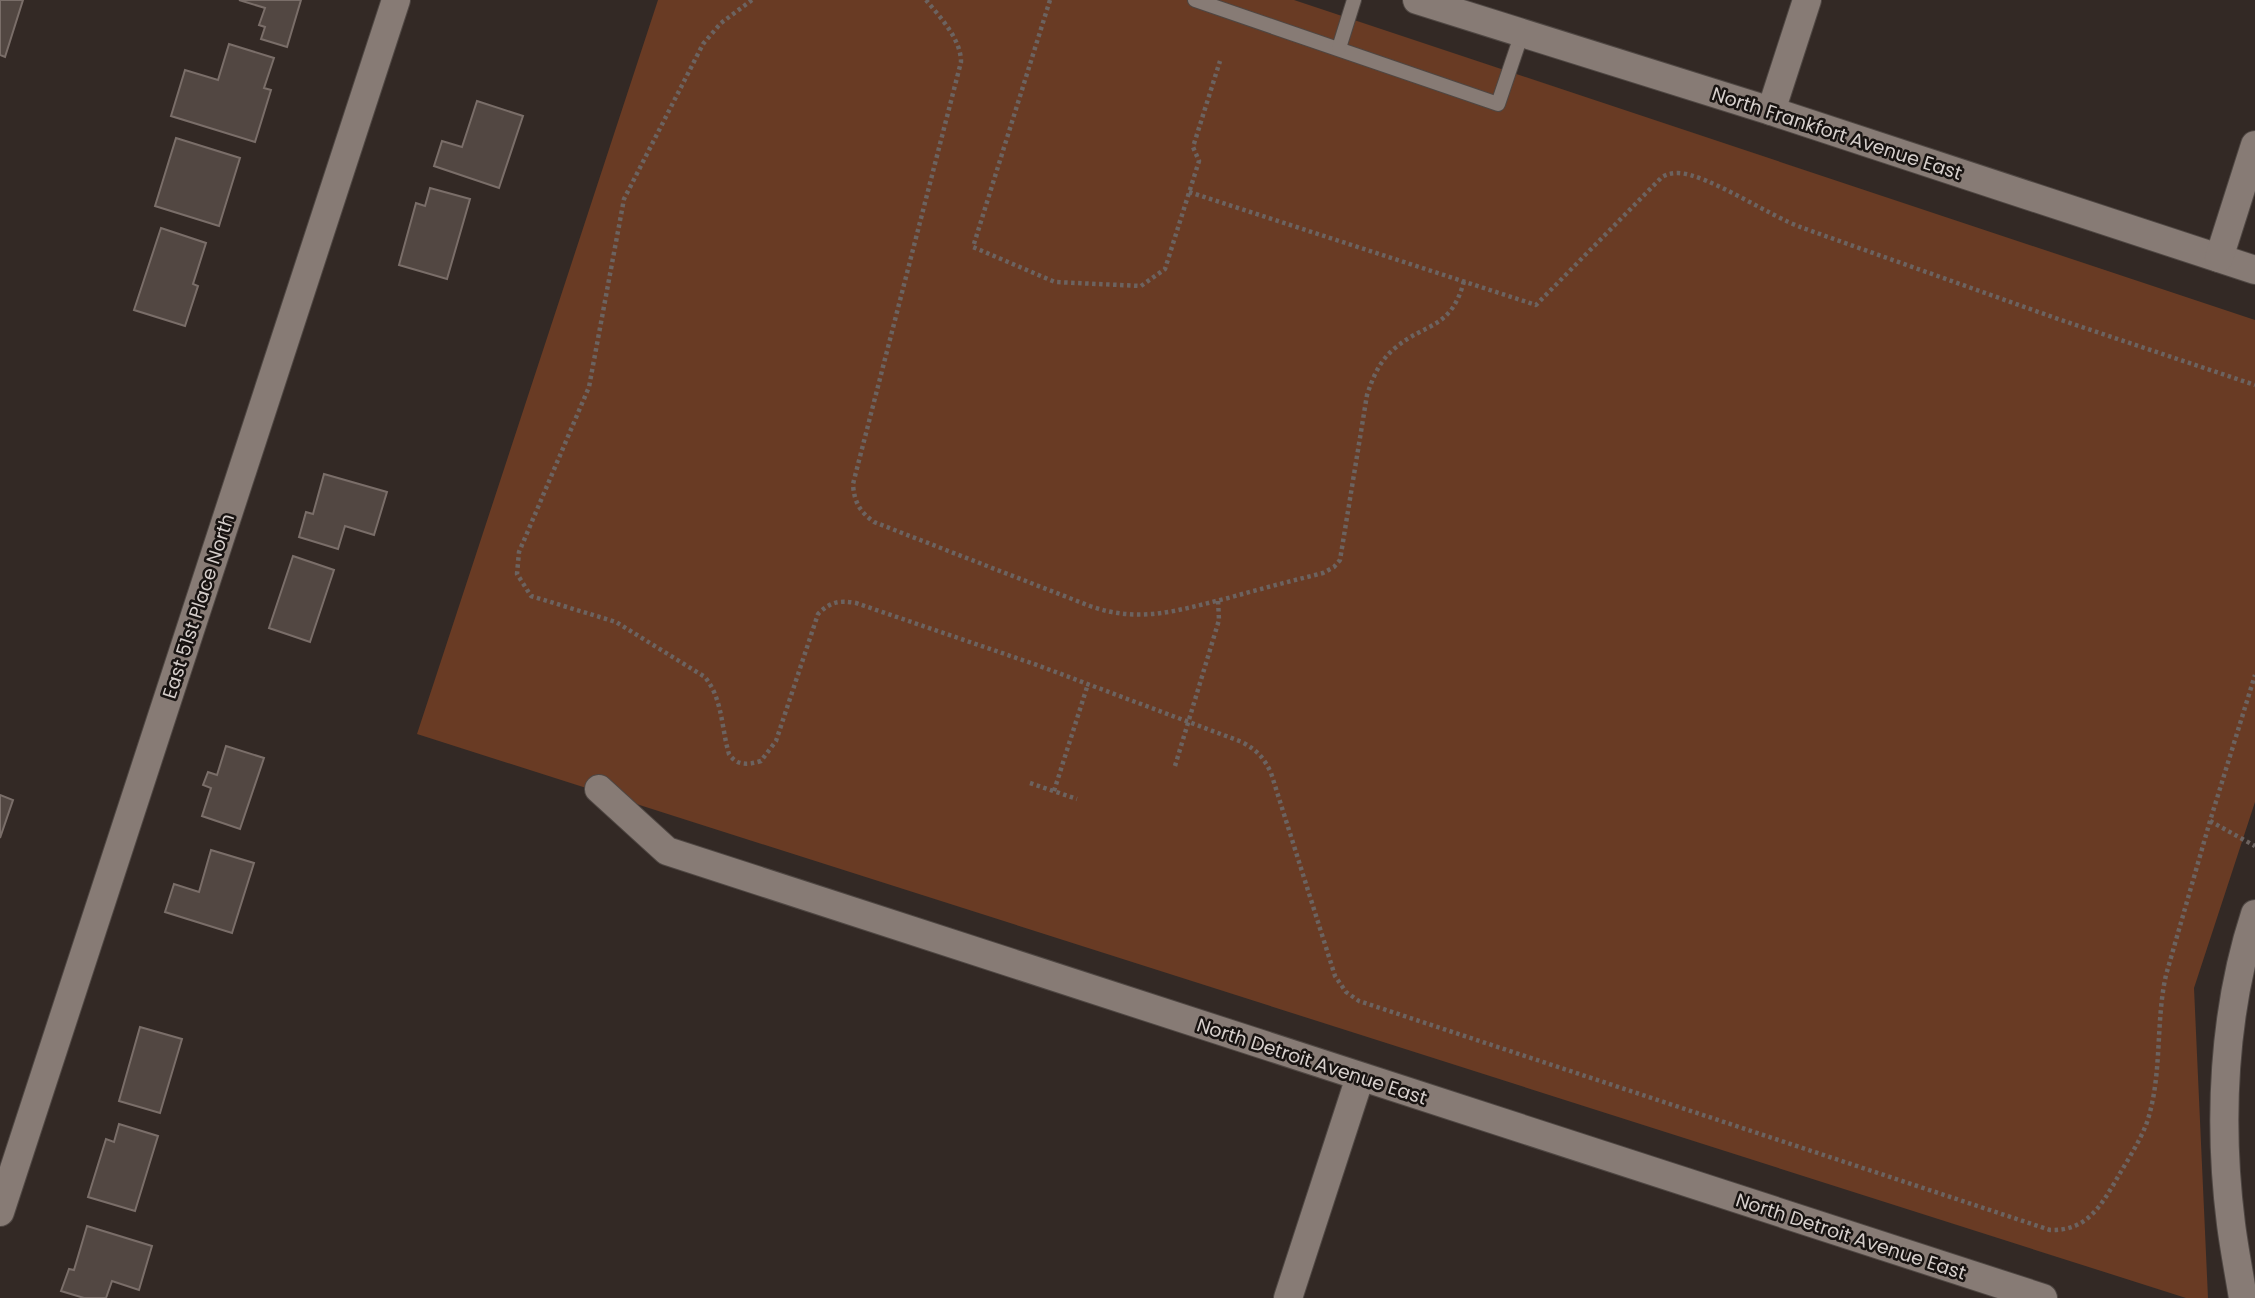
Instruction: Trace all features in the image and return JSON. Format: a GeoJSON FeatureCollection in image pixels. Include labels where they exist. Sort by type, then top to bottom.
{"type":"FeatureCollection","features":[{"type":"Feature","properties":{"kind":"street","name":"East 51st Place North"},"geometry":{"type":"LineString","coordinates":[[0,1212],[396,0]]}},
{"type":"Feature","properties":{"kind":"street","name":"North Frankfort Avenue East"},"geometry":{"type":"LineString","coordinates":[[1417,0],[1771,111],[2255,270]]}},
{"type":"Feature","properties":{"kind":"street"},"geometry":{"type":"LineString","coordinates":[[1771,111],[1807,0]]}},
{"type":"Feature","properties":{"kind":"street"},"geometry":{"type":"LineString","coordinates":[[2219,258],[2255,145]]}},
{"type":"Feature","properties":{"kind":"street","name":"North Detroit Avenue East"},"geometry":{"type":"LineString","coordinates":[[599,789],[667,851],[2043,1298]]}},
{"type":"Feature","properties":{"kind":"street"},"geometry":{"type":"LineString","coordinates":[[2243,1298],[2230,1223],[2224,1129],[2228,1049],[2244,950],[2255,914]]}},
{"type":"Feature","properties":{"kind":"street"},"geometry":{"type":"LineString","coordinates":[[1288,1298],[1360,1077]]}},
{"type":"Feature","properties":{"kind":"lane"},"geometry":{"type":"LineString","coordinates":[[1195,0],[1498,104],[1521,33]]}},
{"type":"Feature","properties":{"kind":"lane"},"geometry":{"type":"LineString","coordinates":[[1339,48],[1354,0]]}},
{"type":"Feature","properties":{"kind":"path"},"geometry":{"type":"LineString","coordinates":[[752,0],[721,23],[703,44],[624,199],[589,387],[519,552],[517,574],[531,596],[616,622],[705,677],[719,702],[729,754],[733,761],[741,764],[761,761],[776,741],[818,614],[832,602],[856,603],[1037,664],[1255,749],[1271,773],[1335,976],[1346,992],[1359,1001],[2050,1230],[2074,1227],[2093,1216],[2101,1207],[2146,1125],[2156,1079],[2162,992],[2255,675]]}},
{"type":"Feature","properties":{"kind":"path"},"geometry":{"type":"LineString","coordinates":[[926,0],[954,37],[961,62],[853,484],[857,504],[863,514],[874,522],[1108,612],[1124,615],[1168,614],[1323,573],[1340,560],[1367,395],[1373,377],[1394,348],[1430,328],[1448,313],[1461,293],[1464,281]]}},
{"type":"Feature","properties":{"kind":"path"},"geometry":{"type":"LineString","coordinates":[[1050,0],[973,247],[1055,282],[1141,286],[1165,269],[1199,161],[1193,147],[1220,61]]}},
{"type":"Feature","properties":{"kind":"path"},"geometry":{"type":"LineString","coordinates":[[1189,192],[1536,305],[1662,177],[1678,173],[1704,180],[1802,228],[2255,385]]}},
{"type":"Feature","properties":{"kind":"path"},"geometry":{"type":"LineString","coordinates":[[1175,766],[1219,620],[1218,600]]}},
{"type":"Feature","properties":{"kind":"path"},"geometry":{"type":"LineString","coordinates":[[1054,791],[1088,684]]}},
{"type":"Feature","properties":{"kind":"path"},"geometry":{"type":"LineString","coordinates":[[1030,783],[1077,799]]}},
{"type":"Feature","properties":{"kind":"path"},"geometry":{"type":"LineString","coordinates":[[2210,821],[2255,846]]}},
{"type":"Feature","properties":{"kind":"shaded area"},"geometry":{"type":"Polygon","coordinates":[[[658,0],[1294,0],[2255,320],[2255,802],[2194,988],[2208,1298],[2186,1298],[417,734],[658,0]]]}},
{"type":"Feature","properties":{"kind":"building"},"geometry":{"type":"Polygon","coordinates":[[[0,0],[23,0],[5,57],[0,55],[0,0]]]}},
{"type":"Feature","properties":{"kind":"building"},"geometry":{"type":"Polygon","coordinates":[[[239,0],[301,0],[287,47],[261,39],[265,27],[259,25],[265,8],[239,0]]]}},
{"type":"Feature","properties":{"kind":"building"},"geometry":{"type":"Polygon","coordinates":[[[229,44],[274,58],[264,88],[271,90],[255,142],[171,116],[185,70],[218,80],[229,44]]]}},
{"type":"Feature","properties":{"kind":"building"},"geometry":{"type":"Polygon","coordinates":[[[477,101],[523,116],[499,188],[434,166],[442,141],[462,147],[477,101]]]}},
{"type":"Feature","properties":{"kind":"building"},"geometry":{"type":"Polygon","coordinates":[[[176,138],[240,158],[219,226],[155,206],[176,138]]]}},
{"type":"Feature","properties":{"kind":"building"},"geometry":{"type":"Polygon","coordinates":[[[430,188],[470,199],[447,279],[399,265],[416,203],[425,206],[430,188]]]}},
{"type":"Feature","properties":{"kind":"building"},"geometry":{"type":"Polygon","coordinates":[[[161,228],[206,243],[193,284],[198,286],[185,326],[134,310],[161,228]]]}},
{"type":"Feature","properties":{"kind":"building"},"geometry":{"type":"Polygon","coordinates":[[[324,474],[387,492],[374,535],[345,526],[338,549],[299,537],[306,512],[313,514],[324,474]]]}},
{"type":"Feature","properties":{"kind":"building"},"geometry":{"type":"Polygon","coordinates":[[[293,556],[334,570],[310,642],[269,628],[293,556]]]}},
{"type":"Feature","properties":{"kind":"building"},"geometry":{"type":"Polygon","coordinates":[[[226,746],[264,758],[240,829],[202,816],[211,788],[203,785],[208,772],[217,775],[226,746]]]}},
{"type":"Feature","properties":{"kind":"building"},"geometry":{"type":"Polygon","coordinates":[[[0,795],[13,800],[0,838],[0,795]]]}},
{"type":"Feature","properties":{"kind":"building"},"geometry":{"type":"Polygon","coordinates":[[[211,850],[254,863],[232,933],[165,912],[174,884],[199,892],[211,850]]]}},
{"type":"Feature","properties":{"kind":"building"},"geometry":{"type":"Polygon","coordinates":[[[140,1027],[182,1039],[160,1113],[119,1101],[140,1027]]]}},
{"type":"Feature","properties":{"kind":"building"},"geometry":{"type":"Polygon","coordinates":[[[119,1124],[158,1136],[135,1211],[88,1197],[106,1139],[114,1142],[119,1124]]]}},
{"type":"Feature","properties":{"kind":"building"},"geometry":{"type":"Polygon","coordinates":[[[87,1226],[152,1246],[139,1290],[112,1281],[106,1298],[84,1298],[61,1291],[69,1269],[74,1270],[87,1226]]]}}]}
